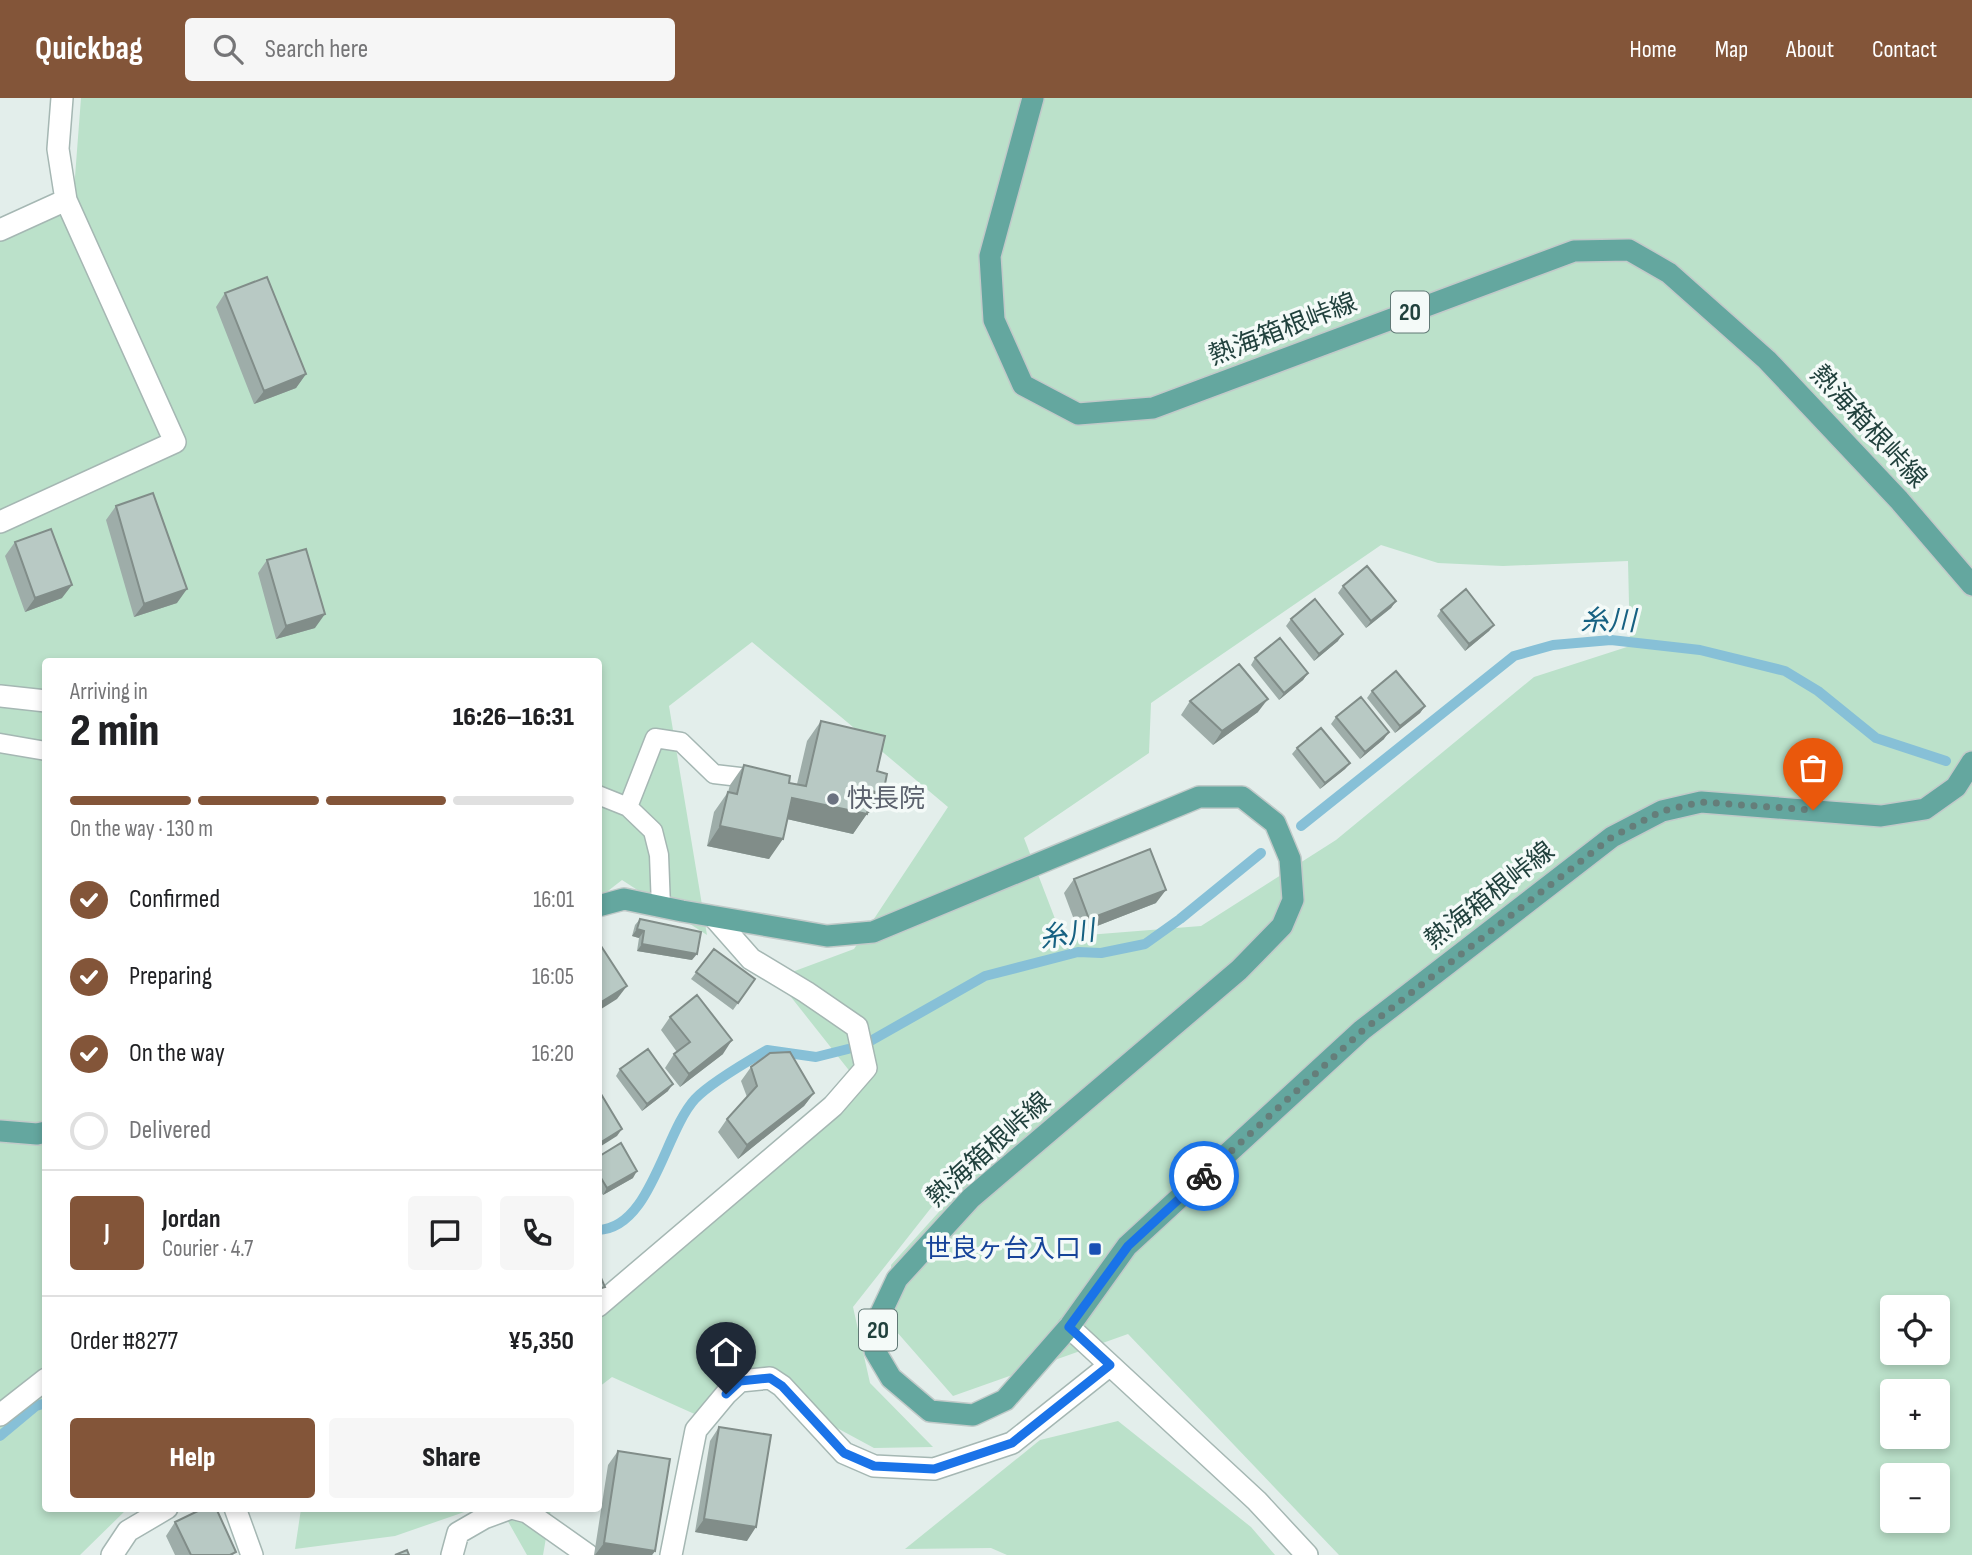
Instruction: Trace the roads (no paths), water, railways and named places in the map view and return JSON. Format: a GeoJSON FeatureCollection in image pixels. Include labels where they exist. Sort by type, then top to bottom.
{"type":"FeatureCollection","features":[{"type":"Feature","properties":{"kind":"main road","name":"熱海箱根峠線"},"geometry":{"type":"LineString","coordinates":[[1033,98],[990,256],[994,320],[1023,385],[1078,414],[1153,408],[1574,251],[1629,250],[1669,273],[1767,360],[1899,500],[1972,585]]}},
{"type":"Feature","properties":{"kind":"main road","name":"熱海箱根峠線"},"geometry":{"type":"LineString","coordinates":[[602,905],[624,898],[713,917],[827,936],[873,932],[1199,797],[1242,797],[1275,823],[1290,859],[1293,900],[1282,926],[1238,970],[971,1198],[897,1279],[880,1315],[875,1351],[891,1378],[930,1411],[973,1415],[1005,1400],[1069,1327],[1128,1246],[1362,1031],[1612,837],[1662,811],[1701,802],[1881,816],[1925,810],[1956,788],[1972,762]]}},
{"type":"Feature","properties":{"kind":"main road"},"geometry":{"type":"LineString","coordinates":[[0,1131],[42,1133]]}},
{"type":"Feature","properties":{"kind":"street"},"geometry":{"type":"LineString","coordinates":[[0,522],[175,442],[66,200],[58,149],[62,98]]}},
{"type":"Feature","properties":{"kind":"street"},"geometry":{"type":"LineString","coordinates":[[0,230],[66,200]]}},
{"type":"Feature","properties":{"kind":"street"},"geometry":{"type":"LineString","coordinates":[[0,696],[42,701]]}},
{"type":"Feature","properties":{"kind":"street"},"geometry":{"type":"LineString","coordinates":[[602,1303],[833,1106],[866,1068],[858,1027],[751,959],[713,917]]}},
{"type":"Feature","properties":{"kind":"street"},"geometry":{"type":"LineString","coordinates":[[1069,1327],[1257,1501],[1307,1555]]}},
{"type":"Feature","properties":{"kind":"street"},"geometry":{"type":"LineString","coordinates":[[671,1555],[696,1430],[740,1381],[770,1378],[782,1386],[844,1453],[874,1466],[934,1469],[1012,1443],[1110,1365]]}},
{"type":"Feature","properties":{"kind":"street"},"geometry":{"type":"LineString","coordinates":[[0,1415],[42,1382]]}},
{"type":"Feature","properties":{"kind":"street"},"geometry":{"type":"LineString","coordinates":[[112,1555],[128,1531],[160,1512]]}},
{"type":"Feature","properties":{"kind":"street"},"geometry":{"type":"LineString","coordinates":[[236,1512],[252,1555]]}},
{"type":"Feature","properties":{"kind":"street"},"geometry":{"type":"LineString","coordinates":[[452,1555],[458,1533],[500,1512]]}},
{"type":"Feature","properties":{"kind":"street"},"geometry":{"type":"LineString","coordinates":[[527,1512],[588,1555]]}},
{"type":"Feature","properties":{"kind":"lane"},"geometry":{"type":"LineString","coordinates":[[628,807],[656,738],[681,742],[714,774],[764,780]]}},
{"type":"Feature","properties":{"kind":"lane"},"geometry":{"type":"LineString","coordinates":[[0,743],[42,750]]}},
{"type":"Feature","properties":{"kind":"lane"},"geometry":{"type":"LineString","coordinates":[[602,797],[628,807],[653,831],[659,855],[661,907]]}},
{"type":"Feature","properties":{"kind":"waterway","name":"糸川"},"geometry":{"type":"LineString","coordinates":[[1301,826],[1514,656],[1553,645],[1611,640],[1700,650],[1785,671],[1818,691],[1876,738],[1946,761]]}},
{"type":"Feature","properties":{"kind":"waterway","name":"糸川"},"geometry":{"type":"LineString","coordinates":[[867,1043],[985,976],[1078,952],[1101,953],[1145,944],[1261,853]]}},
{"type":"Feature","properties":{"kind":"waterway","name":"糸川"},"geometry":{"type":"LineString","coordinates":[[602,1229],[616,1225],[631,1213],[644,1197],[684,1114],[695,1099],[709,1087],[767,1050],[816,1057],[848,1049]]}},
{"type":"Feature","properties":{"kind":"waterway","name":"糸川"},"geometry":{"type":"LineString","coordinates":[[0,1436],[36,1406],[42,1404]]}},
{"type":"Feature","properties":{"kind":"place","name":"快長院"},"geometry":{"type":"Point","coordinates":[833,799]}},
{"type":"Feature","properties":{"kind":"place","name":"世良ヶ台入口"},"geometry":{"type":"Point","coordinates":[1095,1249]}}]}
